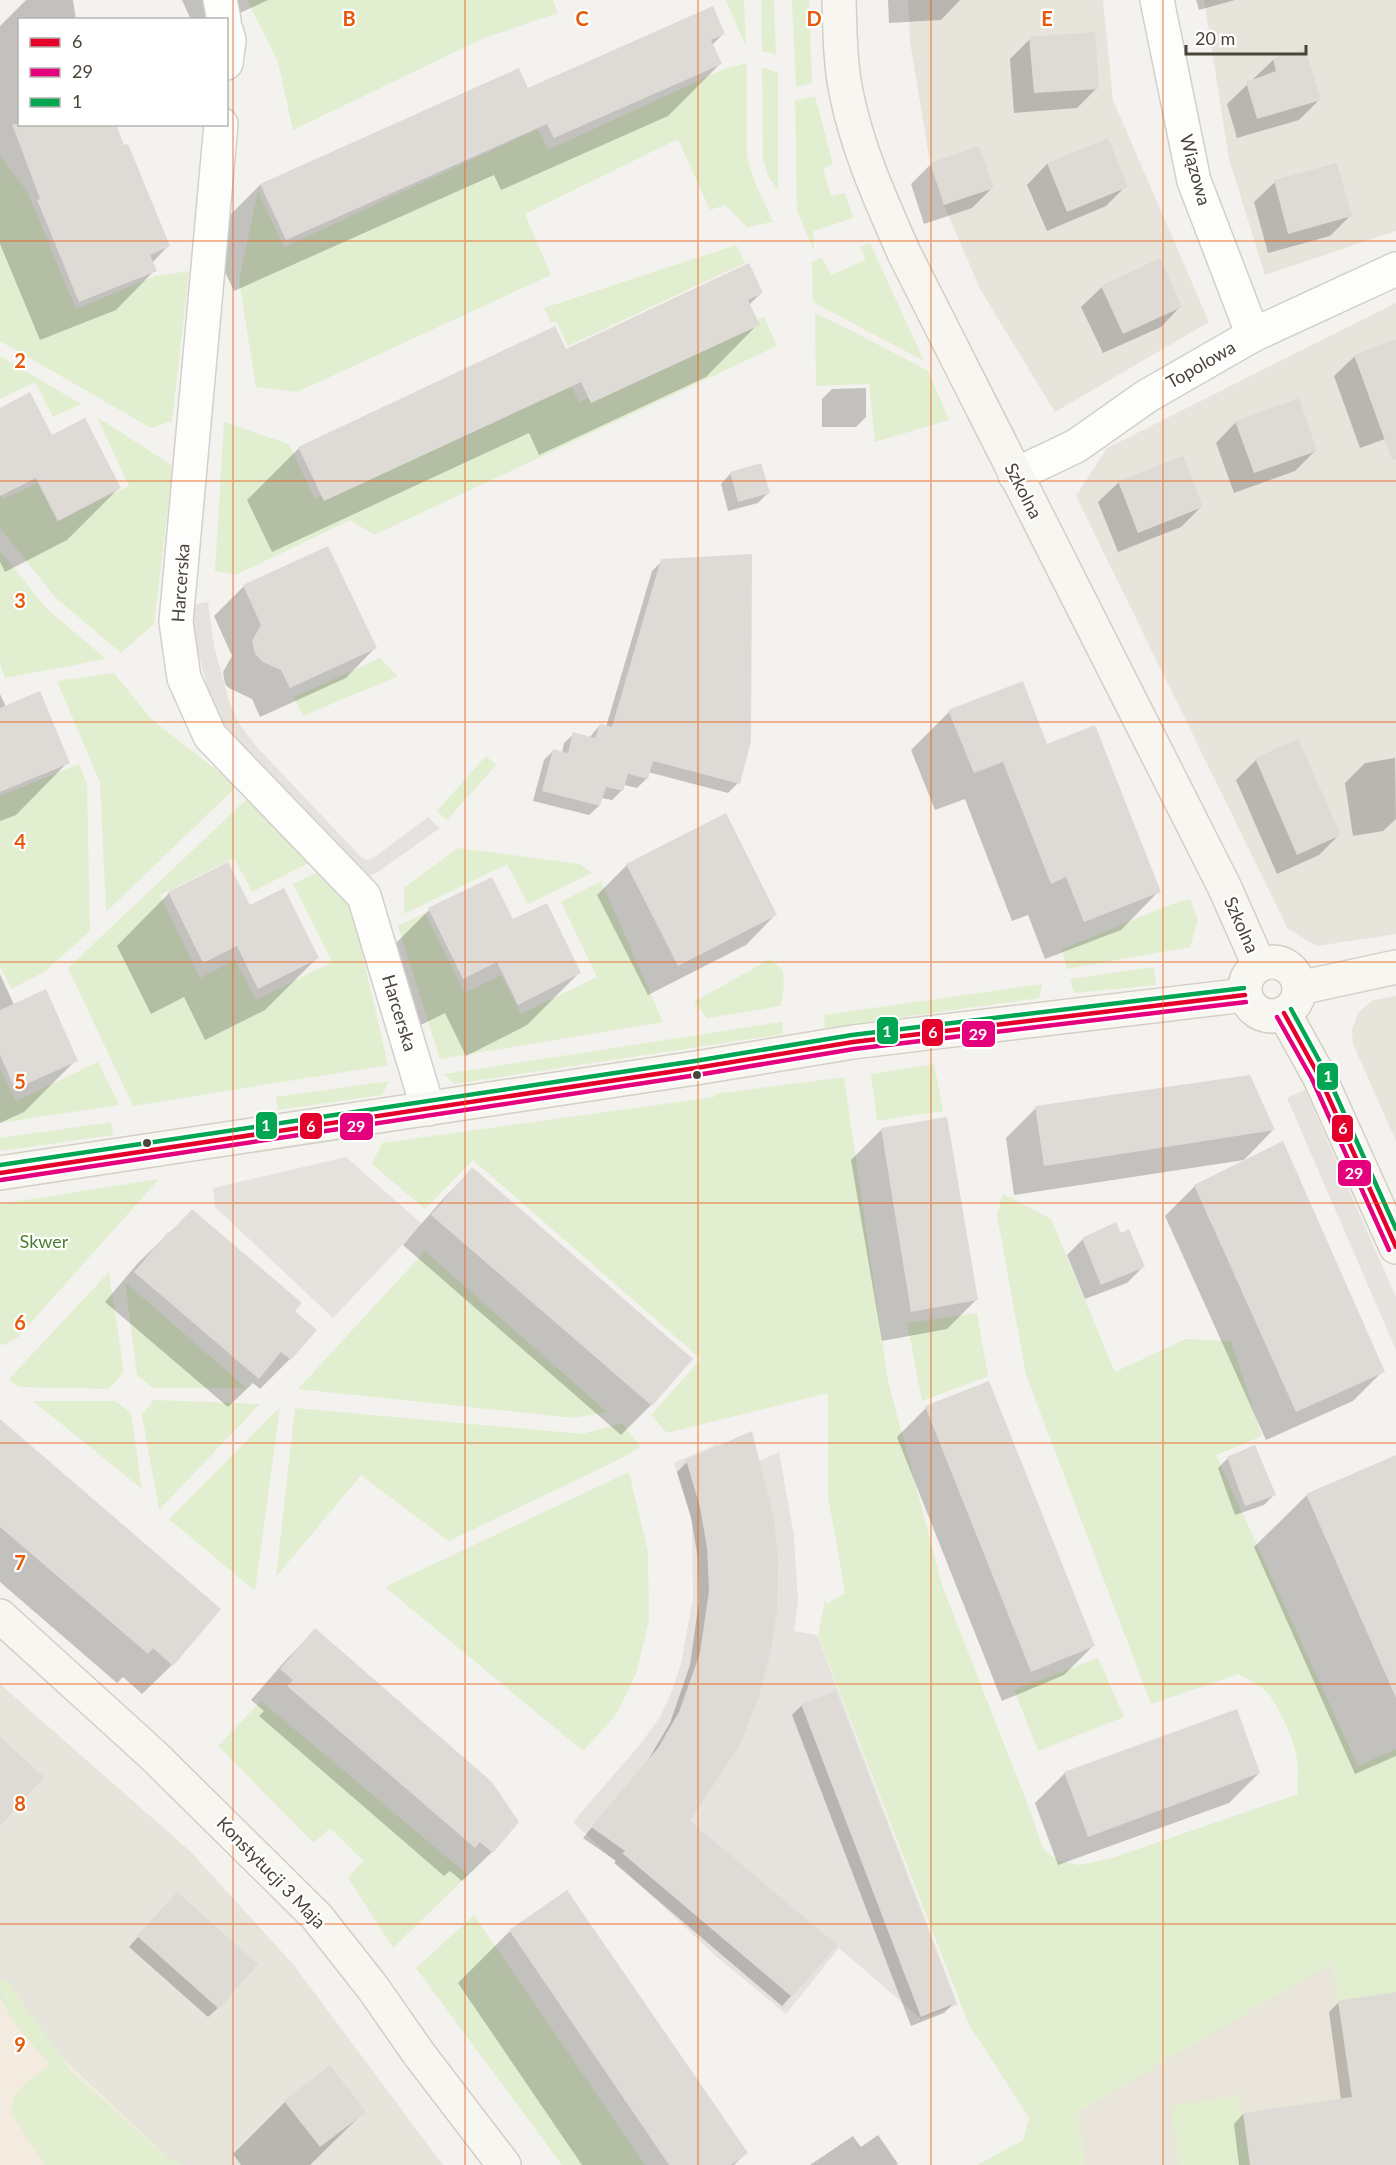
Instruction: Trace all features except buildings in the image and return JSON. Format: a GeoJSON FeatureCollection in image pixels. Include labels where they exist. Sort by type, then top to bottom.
{"type":"FeatureCollection","features":[{"type":"Feature","properties":{"kind":"street"},"geometry":{"type":"LineString","coordinates":[[220,0],[224,18]]}},
{"type":"Feature","properties":{"kind":"street","name":"Szkolna"},"geometry":{"type":"LineString","coordinates":[[839,0],[845,89],[876,187],[904,253],[1224,886],[1259,965]]}},
{"type":"Feature","properties":{"kind":"street","name":"Wiązowa"},"geometry":{"type":"LineString","coordinates":[[1157,0],[1194,182],[1253,334]]}},
{"type":"Feature","properties":{"kind":"street","name":"Harcerska"},"geometry":{"type":"LineString","coordinates":[[221,126],[176,622],[184,678],[210,736],[364,896],[428,1109]]}},
{"type":"Feature","properties":{"kind":"street","name":"Topolowa"},"geometry":{"type":"LineString","coordinates":[[1015,475],[1076,446],[1147,396],[1253,334],[1396,269]]}},
{"type":"Feature","properties":{"kind":"street"},"geometry":{"type":"LineString","coordinates":[[1396,967],[1292,1001],[1272,1016],[1261,1014],[1251,1006],[1245,995],[1247,978],[1259,965],[1270,962],[1280,963],[1290,969],[1296,978],[1292,1001],[1319,1076],[1396,1247]]}},
{"type":"Feature","properties":{"kind":"street"},"geometry":{"type":"LineString","coordinates":[[0,1173],[853,1042],[1245,995]]}},
{"type":"Feature","properties":{"kind":"street","name":"Konstytucji 3 Maja"},"geometry":{"type":"LineString","coordinates":[[0,1616],[153,1755],[317,1917],[373,1988],[419,2054],[504,2165]]}},
{"type":"Feature","properties":{"kind":"shaded area"},"geometry":{"type":"Polygon","coordinates":[[[908,0],[1103,0],[1113,100],[1209,322],[1055,412],[981,291],[944,205],[930,163],[910,42],[908,0]]]}},
{"type":"Feature","properties":{"kind":"shaded area"},"geometry":{"type":"Polygon","coordinates":[[[1204,0],[1396,0],[1396,231],[1265,275],[1229,159],[1204,0]]]}},
{"type":"Feature","properties":{"kind":"shaded area"},"geometry":{"type":"Polygon","coordinates":[[[1396,303],[1396,934],[1317,946],[1288,929],[1076,496],[1107,448],[1396,303]]]}},
{"type":"Feature","properties":{"kind":"shaded area"},"geometry":{"type":"Polygon","coordinates":[[[208,602],[214,646],[229,701],[238,722],[255,745],[362,858],[367,860],[376,856],[428,817],[440,828],[378,872],[367,877],[222,729],[213,707],[197,649],[191,605],[208,602]]]}},
{"type":"Feature","properties":{"kind":"shaded area"},"geometry":{"type":"Polygon","coordinates":[[[1396,996],[1396,1141],[1353,1044],[1352,1030],[1358,1013],[1373,1000],[1396,996]]]}},
{"type":"Feature","properties":{"kind":"shaded area"},"geometry":{"type":"Polygon","coordinates":[[[1305,1090],[1396,1297],[1396,1350],[1287,1098],[1305,1090]]]}},
{"type":"Feature","properties":{"kind":"shaded area"},"geometry":{"type":"Polygon","coordinates":[[[346,1157],[422,1224],[333,1318],[215,1207],[213,1188],[346,1157]]]}},
{"type":"Feature","properties":{"kind":"shaded area"},"geometry":{"type":"Polygon","coordinates":[[[717,1444],[759,1461],[779,1452],[794,1536],[798,1601],[794,1631],[817,1635],[958,2005],[921,2019],[839,1948],[786,2014],[717,1957],[573,1822],[642,1742],[660,1717],[671,1693],[681,1664],[693,1598],[692,1522],[674,1463],[717,1444]]]}},
{"type":"Feature","properties":{"kind":"shaded area"},"geometry":{"type":"Polygon","coordinates":[[[0,1684],[191,1852],[293,1964],[443,2165],[182,2165],[169,2159],[0,1999],[0,1684]]]}},
{"type":"Feature","properties":{"kind":"shaded area"},"geometry":{"type":"Polygon","coordinates":[[[1332,1962],[1396,1992],[1396,2165],[1085,2165],[1078,2112],[1332,1962]]]}},
{"type":"Feature","properties":{"kind":"shaded area"},"geometry":{"type":"Polygon","coordinates":[[[0,1999],[169,2159],[182,2165],[0,2165],[0,1999]]]}},
{"type":"Feature","properties":{"kind":"green space"},"geometry":{"type":"Polygon","coordinates":[[[247,0],[553,0],[558,13],[484,38],[293,130],[278,62],[247,0]]]}},
{"type":"Feature","properties":{"kind":"green space"},"geometry":{"type":"Polygon","coordinates":[[[726,0],[744,0],[746,47],[726,0]]]}},
{"type":"Feature","properties":{"kind":"green space"},"geometry":{"type":"Polygon","coordinates":[[[761,0],[774,0],[776,55],[762,51],[761,0]]]}},
{"type":"Feature","properties":{"kind":"green space"},"geometry":{"type":"Polygon","coordinates":[[[792,0],[809,0],[812,83],[796,87],[792,0]]]}},
{"type":"Feature","properties":{"kind":"green space"},"geometry":{"type":"Polygon","coordinates":[[[747,63],[747,157],[754,180],[773,222],[747,227],[725,205],[710,210],[678,139],[525,214],[551,275],[297,392],[256,387],[239,280],[258,191],[284,247],[538,129],[548,150],[724,69],[747,63]]]}},
{"type":"Feature","properties":{"kind":"green space"},"geometry":{"type":"Polygon","coordinates":[[[762,67],[778,73],[778,190],[768,176],[763,159],[762,67]]]}},
{"type":"Feature","properties":{"kind":"green space"},"geometry":{"type":"Polygon","coordinates":[[[815,96],[833,164],[823,168],[831,196],[845,193],[853,218],[813,231],[814,251],[797,210],[795,100],[815,96]]]}},
{"type":"Feature","properties":{"kind":"green space"},"geometry":{"type":"Polygon","coordinates":[[[0,156],[27,191],[76,309],[155,276],[189,271],[172,421],[151,428],[0,341],[0,156]]]}},
{"type":"Feature","properties":{"kind":"green space"},"geometry":{"type":"Polygon","coordinates":[[[870,243],[924,361],[813,302],[812,262],[822,258],[831,275],[866,260],[860,247],[870,243]]]}},
{"type":"Feature","properties":{"kind":"green space"},"geometry":{"type":"Polygon","coordinates":[[[736,245],[745,263],[568,346],[556,321],[551,323],[544,308],[736,245]]]}},
{"type":"Feature","properties":{"kind":"green space"},"geometry":{"type":"Polygon","coordinates":[[[815,313],[928,371],[949,420],[875,442],[869,384],[816,386],[815,313]]]}},
{"type":"Feature","properties":{"kind":"green space"},"geometry":{"type":"Polygon","coordinates":[[[764,317],[777,346],[374,535],[350,520],[236,575],[215,571],[224,422],[289,444],[315,499],[569,382],[579,402],[764,317]]]}},
{"type":"Feature","properties":{"kind":"green space"},"geometry":{"type":"Polygon","coordinates":[[[0,356],[81,404],[53,417],[35,382],[0,399],[0,356]]]}},
{"type":"Feature","properties":{"kind":"green space"},"geometry":{"type":"Polygon","coordinates":[[[97,417],[173,466],[154,624],[121,653],[55,597],[0,528],[0,493],[3,499],[38,483],[57,521],[129,486],[97,417]]]}},
{"type":"Feature","properties":{"kind":"green space"},"geometry":{"type":"Polygon","coordinates":[[[0,551],[46,608],[106,659],[5,678],[0,663],[0,551]]]}},
{"type":"Feature","properties":{"kind":"green space"},"geometry":{"type":"Polygon","coordinates":[[[380,658],[398,676],[303,716],[294,697],[380,658]]]}},
{"type":"Feature","properties":{"kind":"green space"},"geometry":{"type":"Polygon","coordinates":[[[114,673],[151,719],[237,786],[106,912],[100,782],[57,681],[114,673]]]}},
{"type":"Feature","properties":{"kind":"green space"},"geometry":{"type":"Polygon","coordinates":[[[486,756],[496,765],[447,820],[437,811],[486,756]]]}},
{"type":"Feature","properties":{"kind":"green space"},"geometry":{"type":"Polygon","coordinates":[[[79,764],[87,784],[90,931],[44,972],[11,989],[0,966],[0,796],[79,764]]]}},
{"type":"Feature","properties":{"kind":"green space"},"geometry":{"type":"Polygon","coordinates":[[[249,797],[312,861],[252,892],[234,858],[160,895],[200,978],[235,960],[256,1000],[332,962],[293,884],[324,869],[349,896],[388,1065],[133,1106],[68,968],[249,797]]]}},
{"type":"Feature","properties":{"kind":"green space"},"geometry":{"type":"Polygon","coordinates":[[[458,848],[580,864],[592,873],[528,904],[507,864],[404,914],[404,888],[458,848]]]}},
{"type":"Feature","properties":{"kind":"green space"},"geometry":{"type":"Polygon","coordinates":[[[601,881],[663,1022],[440,1059],[398,926],[425,913],[465,993],[501,975],[521,1014],[597,977],[561,902],[601,881]]]}},
{"type":"Feature","properties":{"kind":"green space"},"geometry":{"type":"Polygon","coordinates":[[[1190,899],[1198,920],[1190,947],[1067,969],[1062,949],[1172,904],[1190,899]]]}},
{"type":"Feature","properties":{"kind":"green space"},"geometry":{"type":"Polygon","coordinates":[[[770,959],[783,970],[784,986],[781,1006],[707,1018],[694,1002],[770,959]]]}},
{"type":"Feature","properties":{"kind":"green space"},"geometry":{"type":"Polygon","coordinates":[[[1154,967],[1156,985],[1074,993],[1070,979],[1154,967]]]}},
{"type":"Feature","properties":{"kind":"green space"},"geometry":{"type":"Polygon","coordinates":[[[1042,984],[1039,998],[825,1028],[824,1015],[1042,984]]]}},
{"type":"Feature","properties":{"kind":"green space"},"geometry":{"type":"Polygon","coordinates":[[[782,1022],[783,1034],[454,1084],[444,1074],[782,1022]]]}},
{"type":"Feature","properties":{"kind":"green space"},"geometry":{"type":"Polygon","coordinates":[[[98,1062],[119,1105],[0,1123],[0,1069],[16,1101],[98,1062]]]}},
{"type":"Feature","properties":{"kind":"green space"},"geometry":{"type":"Polygon","coordinates":[[[934,1064],[943,1111],[877,1121],[871,1074],[934,1064]]]}},
{"type":"Feature","properties":{"kind":"green space"},"geometry":{"type":"Polygon","coordinates":[[[844,1077],[888,1381],[943,1588],[1046,1852],[1059,1861],[1079,1865],[1112,1858],[1298,1794],[1298,1763],[1289,1732],[1275,1703],[1264,1690],[1239,1674],[1151,1704],[1026,1375],[997,1215],[1003,1194],[1051,1219],[1115,1372],[1186,1339],[1231,1341],[1262,1436],[1216,1455],[1358,1766],[1396,1749],[1396,1992],[1338,2001],[1332,1963],[1078,2112],[1085,2165],[977,2165],[1023,2140],[1029,2118],[968,2023],[818,1636],[825,1599],[827,1604],[845,1593],[828,1496],[828,1393],[667,1433],[651,1415],[701,1359],[473,1160],[425,1209],[372,1164],[382,1143],[844,1077]]]}},
{"type":"Feature","properties":{"kind":"green space"},"geometry":{"type":"Polygon","coordinates":[[[389,1081],[382,1095],[278,1110],[276,1097],[389,1081]]]}},
{"type":"Feature","properties":{"kind":"green space"},"geometry":{"type":"Polygon","coordinates":[[[111,1122],[113,1135],[0,1151],[0,1138],[111,1122]]]}},
{"type":"Feature","properties":{"kind":"green space","name":"Skwer"},"geometry":{"type":"Polygon","coordinates":[[[159,1179],[18,1337],[0,1345],[0,1204],[159,1179]]]}},
{"type":"Feature","properties":{"kind":"green space"},"geometry":{"type":"Polygon","coordinates":[[[425,1251],[607,1412],[574,1418],[298,1389],[425,1251]]]}},
{"type":"Feature","properties":{"kind":"green space"},"geometry":{"type":"Polygon","coordinates":[[[109,1272],[124,1372],[109,1389],[19,1387],[9,1379],[109,1272]]]}},
{"type":"Feature","properties":{"kind":"green space"},"geometry":{"type":"Polygon","coordinates":[[[125,1282],[246,1388],[153,1388],[137,1375],[125,1282]]]}},
{"type":"Feature","properties":{"kind":"green space"},"geometry":{"type":"Polygon","coordinates":[[[977,1313],[988,1376],[922,1401],[907,1323],[977,1313]]]}},
{"type":"Feature","properties":{"kind":"green space"},"geometry":{"type":"Polygon","coordinates":[[[154,1400],[260,1404],[159,1510],[142,1415],[154,1400]]]}},
{"type":"Feature","properties":{"kind":"green space"},"geometry":{"type":"Polygon","coordinates":[[[33,1401],[115,1401],[131,1413],[142,1489],[33,1401]]]}},
{"type":"Feature","properties":{"kind":"green space"},"geometry":{"type":"Polygon","coordinates":[[[280,1407],[255,1591],[169,1519],[280,1407]]]}},
{"type":"Feature","properties":{"kind":"green space"},"geometry":{"type":"Polygon","coordinates":[[[295,1408],[582,1434],[622,1423],[640,1447],[618,1460],[449,1541],[361,1475],[276,1577],[295,1408]]]}},
{"type":"Feature","properties":{"kind":"green space"},"geometry":{"type":"Polygon","coordinates":[[[629,1472],[648,1552],[649,1620],[636,1674],[616,1715],[583,1751],[385,1587],[629,1472]]]}},
{"type":"Feature","properties":{"kind":"green space"},"geometry":{"type":"Polygon","coordinates":[[[1098,1658],[1124,1717],[1038,1751],[1014,1690],[1098,1658]]]}},
{"type":"Feature","properties":{"kind":"green space"},"geometry":{"type":"Polygon","coordinates":[[[261,1701],[468,1875],[393,1948],[348,1878],[363,1861],[330,1828],[314,1843],[218,1746],[261,1701]]]}},
{"type":"Feature","properties":{"kind":"green space"},"geometry":{"type":"Polygon","coordinates":[[[474,1915],[645,2165],[562,2165],[416,1968],[474,1915]]]}},
{"type":"Feature","properties":{"kind":"green space"},"geometry":{"type":"Polygon","coordinates":[[[6,1979],[71,2071],[169,2159],[182,2165],[45,2165],[12,2114],[12,2106],[18,2091],[50,2064],[18,2027],[5,2006],[0,1983],[6,1979]]]}},
{"type":"Feature","properties":{"kind":"green space"},"geometry":{"type":"Polygon","coordinates":[[[1239,2095],[1250,2165],[1179,2165],[1170,2106],[1239,2095]]]}},
{"type":"Feature","properties":{"kind":"transit line","name":"1"},"geometry":{"type":"LineString","coordinates":[[0,1165],[695,1061],[852,1035],[1244,988]]}},
{"type":"Feature","properties":{"kind":"transit line","name":"6"},"geometry":{"type":"LineString","coordinates":[[0,1173],[696,1068],[853,1042],[1245,995]]}},
{"type":"Feature","properties":{"kind":"transit line","name":"29"},"geometry":{"type":"LineString","coordinates":[[1,1180],[697,1075],[854,1049],[1246,1002]]}},
{"type":"Feature","properties":{"kind":"transit line","name":"1"},"geometry":{"type":"LineString","coordinates":[[1291,1009],[1326,1073],[1396,1229]]}},
{"type":"Feature","properties":{"kind":"transit line","name":"6"},"geometry":{"type":"LineString","coordinates":[[1284,1013],[1319,1076],[1396,1247]]}},
{"type":"Feature","properties":{"kind":"transit line","name":"29"},"geometry":{"type":"LineString","coordinates":[[1277,1017],[1312,1079],[1389,1250]]}}]}
